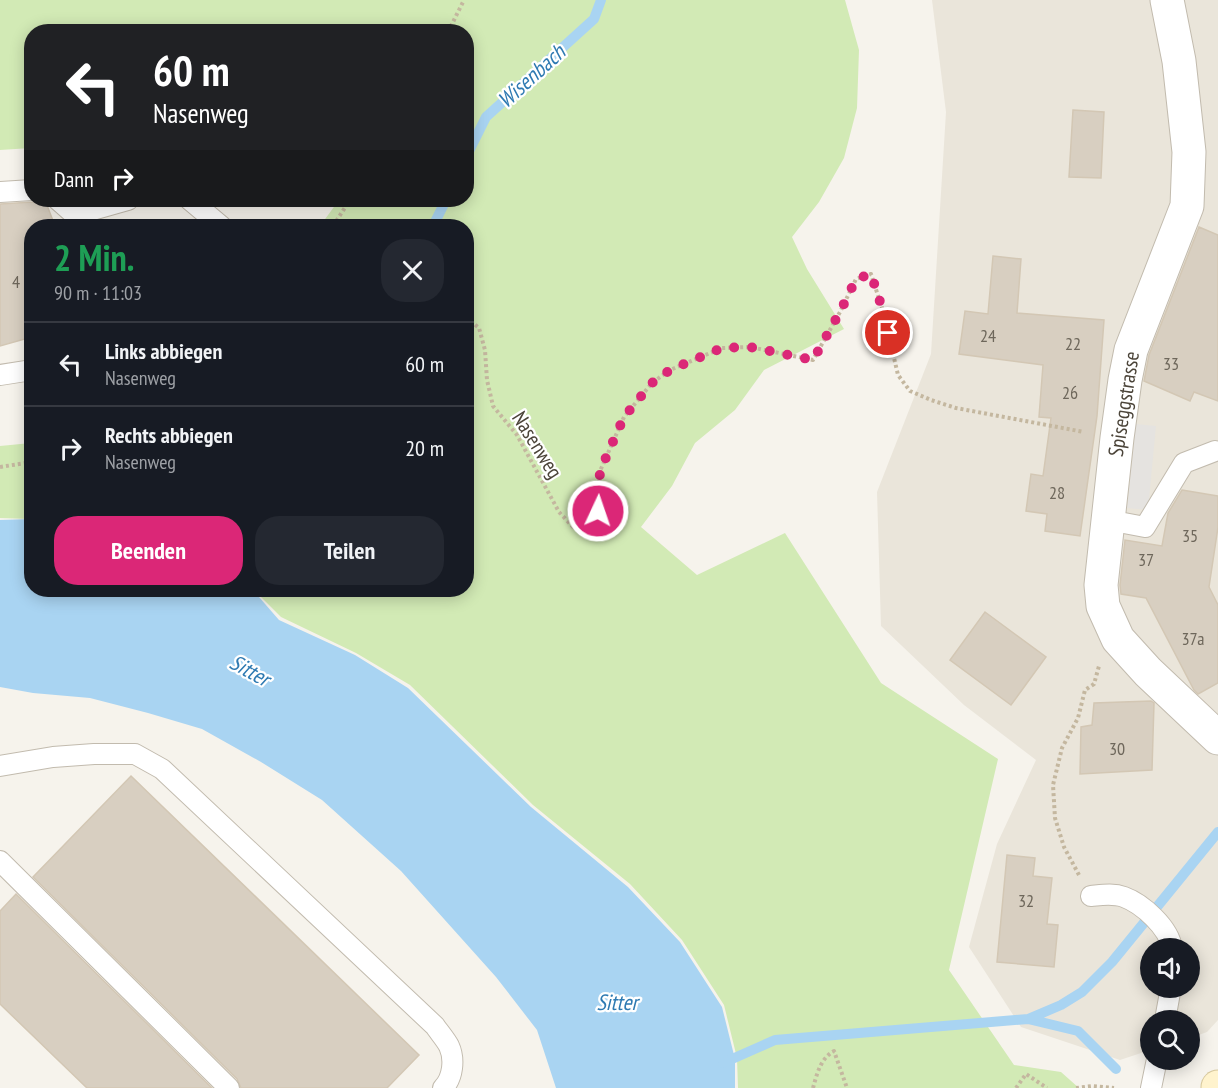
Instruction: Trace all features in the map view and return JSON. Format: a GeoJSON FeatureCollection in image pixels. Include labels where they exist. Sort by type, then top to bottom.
{"type":"FeatureCollection","features":[{"type":"Feature","properties":{"kind":"street","name":"Spiseggstrasse"},"geometry":{"type":"LineString","coordinates":[[1167,0],[1179,61],[1189,152],[1187,206],[1131,350],[1117,438],[1101,585],[1103,606],[1118,639],[1148,672],[1218,738]]}},
{"type":"Feature","properties":{"kind":"lane"},"geometry":{"type":"LineString","coordinates":[[0,192],[24,190]]}},
{"type":"Feature","properties":{"kind":"lane"},"geometry":{"type":"LineString","coordinates":[[66,207],[75,215],[103,207]]}},
{"type":"Feature","properties":{"kind":"lane"},"geometry":{"type":"LineString","coordinates":[[198,207],[213,219]]}},
{"type":"Feature","properties":{"kind":"lane"},"geometry":{"type":"LineString","coordinates":[[0,375],[24,371]]}},
{"type":"Feature","properties":{"kind":"lane"},"geometry":{"type":"LineString","coordinates":[[1108,520],[1145,527],[1184,463],[1215,451]]}},
{"type":"Feature","properties":{"kind":"lane"},"geometry":{"type":"LineString","coordinates":[[0,766],[53,757],[135,754],[162,769],[435,1026],[449,1047],[453,1066],[448,1083],[443,1088]]}},
{"type":"Feature","properties":{"kind":"lane"},"geometry":{"type":"LineString","coordinates":[[0,861],[229,1088]]}},
{"type":"Feature","properties":{"kind":"lane"},"geometry":{"type":"LineString","coordinates":[[1090,896],[1106,894],[1123,897],[1139,906],[1162,926],[1169,938]]}},
{"type":"Feature","properties":{"kind":"lane"},"geometry":{"type":"LineString","coordinates":[[1151,1088],[1155,1070]]}},
{"type":"Feature","properties":{"kind":"path"},"geometry":{"type":"LineString","coordinates":[[452,24],[464,0]]}},
{"type":"Feature","properties":{"kind":"path","name":"Nasenweg"},"geometry":{"type":"LineString","coordinates":[[474,324],[479,328],[485,350],[487,381],[493,406],[517,435],[559,512],[573,527],[586,535],[596,530],[600,471],[624,417],[652,383],[670,370],[722,348],[750,347],[813,360],[856,279],[871,274],[883,311],[898,375],[910,391],[956,408],[1117,438]]}},
{"type":"Feature","properties":{"kind":"path"},"geometry":{"type":"LineString","coordinates":[[0,466],[24,463]]}},
{"type":"Feature","properties":{"kind":"path"},"geometry":{"type":"LineString","coordinates":[[1080,876],[1064,847],[1055,818],[1053,785],[1062,748],[1078,718],[1084,690],[1094,684],[1099,665]]}},
{"type":"Feature","properties":{"kind":"path"},"geometry":{"type":"LineString","coordinates":[[813,1088],[819,1068],[827,1055],[834,1052],[847,1088]]}},
{"type":"Feature","properties":{"kind":"path"},"geometry":{"type":"LineString","coordinates":[[1016,1088],[1026,1074],[1047,1088]]}},
{"type":"Feature","properties":{"kind":"path"},"geometry":{"type":"LineString","coordinates":[[1076,1088],[1092,1086],[1114,1088]]}},
{"type":"Feature","properties":{"kind":"shaded area"},"geometry":{"type":"Polygon","coordinates":[[[932,0],[1218,0],[1218,1020],[1207,1032],[1200,1034],[1200,1010],[1140,1010],[1140,1053],[1120,1060],[1021,1027],[969,947],[997,844],[1036,760],[964,705],[881,626],[877,492],[931,354],[946,112],[932,0]]]}},
{"type":"Feature","properties":{"kind":"shaded area"},"geometry":{"type":"Polygon","coordinates":[[[1136,424],[1156,426],[1148,510],[1127,508],[1136,424]]]}},
{"type":"Feature","properties":{"kind":"green space"},"geometry":{"type":"Polygon","coordinates":[[[0,0],[845,0],[859,50],[857,108],[844,158],[819,202],[792,237],[807,269],[844,329],[764,370],[735,410],[695,443],[672,486],[641,527],[697,575],[785,533],[881,683],[998,759],[949,970],[1014,1065],[1061,1072],[1079,1088],[738,1088],[737,1058],[724,1005],[682,940],[630,884],[533,805],[410,685],[356,653],[281,617],[261,597],[474,597],[474,219],[325,219],[334,207],[474,207],[474,24],[24,24],[24,148],[0,150],[0,0]]]}},
{"type":"Feature","properties":{"kind":"green space"},"geometry":{"type":"Polygon","coordinates":[[[24,444],[24,519],[0,518],[0,446],[24,444]]]}},
{"type":"Feature","properties":{"kind":"water","name":"Sitter"},"geometry":{"type":"Polygon","coordinates":[[[24,519],[24,597],[259,597],[279,620],[355,655],[408,688],[531,807],[628,887],[680,942],[722,1007],[735,1059],[735,1088],[556,1088],[537,1030],[496,977],[401,871],[322,800],[202,729],[90,698],[33,693],[0,687],[0,520],[24,519]]]}},
{"type":"Feature","properties":{"kind":"building"},"geometry":{"type":"Polygon","coordinates":[[[1073,110],[1104,112],[1101,178],[1069,177],[1073,110]]]}},
{"type":"Feature","properties":{"kind":"building"},"geometry":{"type":"Polygon","coordinates":[[[24,203],[24,207],[48,207],[52,219],[24,219],[24,339],[0,346],[0,204],[24,203]]]}},
{"type":"Feature","properties":{"kind":"building"},"geometry":{"type":"Polygon","coordinates":[[[1199,227],[1218,235],[1218,401],[1194,392],[1190,401],[1144,381],[1149,355],[1199,227]]]}},
{"type":"Feature","properties":{"kind":"building"},"geometry":{"type":"Polygon","coordinates":[[[993,256],[1021,259],[1017,313],[1104,320],[1097,416],[1080,536],[1045,531],[1047,514],[1026,511],[1031,474],[1043,476],[1051,418],[1039,417],[1043,365],[959,354],[965,311],[988,314],[993,256]]]}},
{"type":"Feature","properties":{"kind":"building"},"geometry":{"type":"Polygon","coordinates":[[[1182,490],[1218,496],[1218,527],[1209,587],[1218,605],[1218,683],[1198,694],[1146,598],[1121,594],[1120,585],[1125,540],[1162,546],[1168,513],[1182,490]]]}},
{"type":"Feature","properties":{"kind":"building"},"geometry":{"type":"Polygon","coordinates":[[[985,612],[1046,657],[1011,705],[950,660],[985,612]]]}},
{"type":"Feature","properties":{"kind":"building"},"geometry":{"type":"Polygon","coordinates":[[[1151,701],[1154,703],[1152,770],[1080,774],[1081,727],[1092,725],[1094,703],[1151,701]]]}},
{"type":"Feature","properties":{"kind":"building"},"geometry":{"type":"Polygon","coordinates":[[[131,776],[419,1055],[387,1088],[241,1088],[237,1079],[33,877],[131,776]]]}},
{"type":"Feature","properties":{"kind":"building"},"geometry":{"type":"Polygon","coordinates":[[[1007,855],[1035,858],[1033,876],[1052,878],[1047,924],[1058,925],[1054,967],[997,962],[1007,855]]]}},
{"type":"Feature","properties":{"kind":"building"},"geometry":{"type":"Polygon","coordinates":[[[16,894],[212,1088],[87,1088],[0,1004],[0,911],[16,894]]]}},
{"type":"Feature","properties":{"kind":"waterway","name":"Wisenbach"},"geometry":{"type":"LineString","coordinates":[[474,141],[486,117],[594,19],[601,0]]}},
{"type":"Feature","properties":{"kind":"waterway","name":"Wisenbach"},"geometry":{"type":"LineString","coordinates":[[436,219],[442,207]]}},
{"type":"Feature","properties":{"kind":"waterway"},"geometry":{"type":"LineString","coordinates":[[723,1063],[775,1040],[1028,1019],[1061,1005],[1082,992],[1112,962],[1218,832]]}},
{"type":"Feature","properties":{"kind":"waterway"},"geometry":{"type":"LineString","coordinates":[[1028,1019],[1078,1031],[1116,1069]]}},
{"type":"Feature","properties":{"kind":"route"},"geometry":{"type":"LineString","coordinates":[[598,511],[600,471],[624,417],[652,383],[670,370],[722,348],[750,347],[813,360],[856,279],[871,274],[888,333]]}}]}
